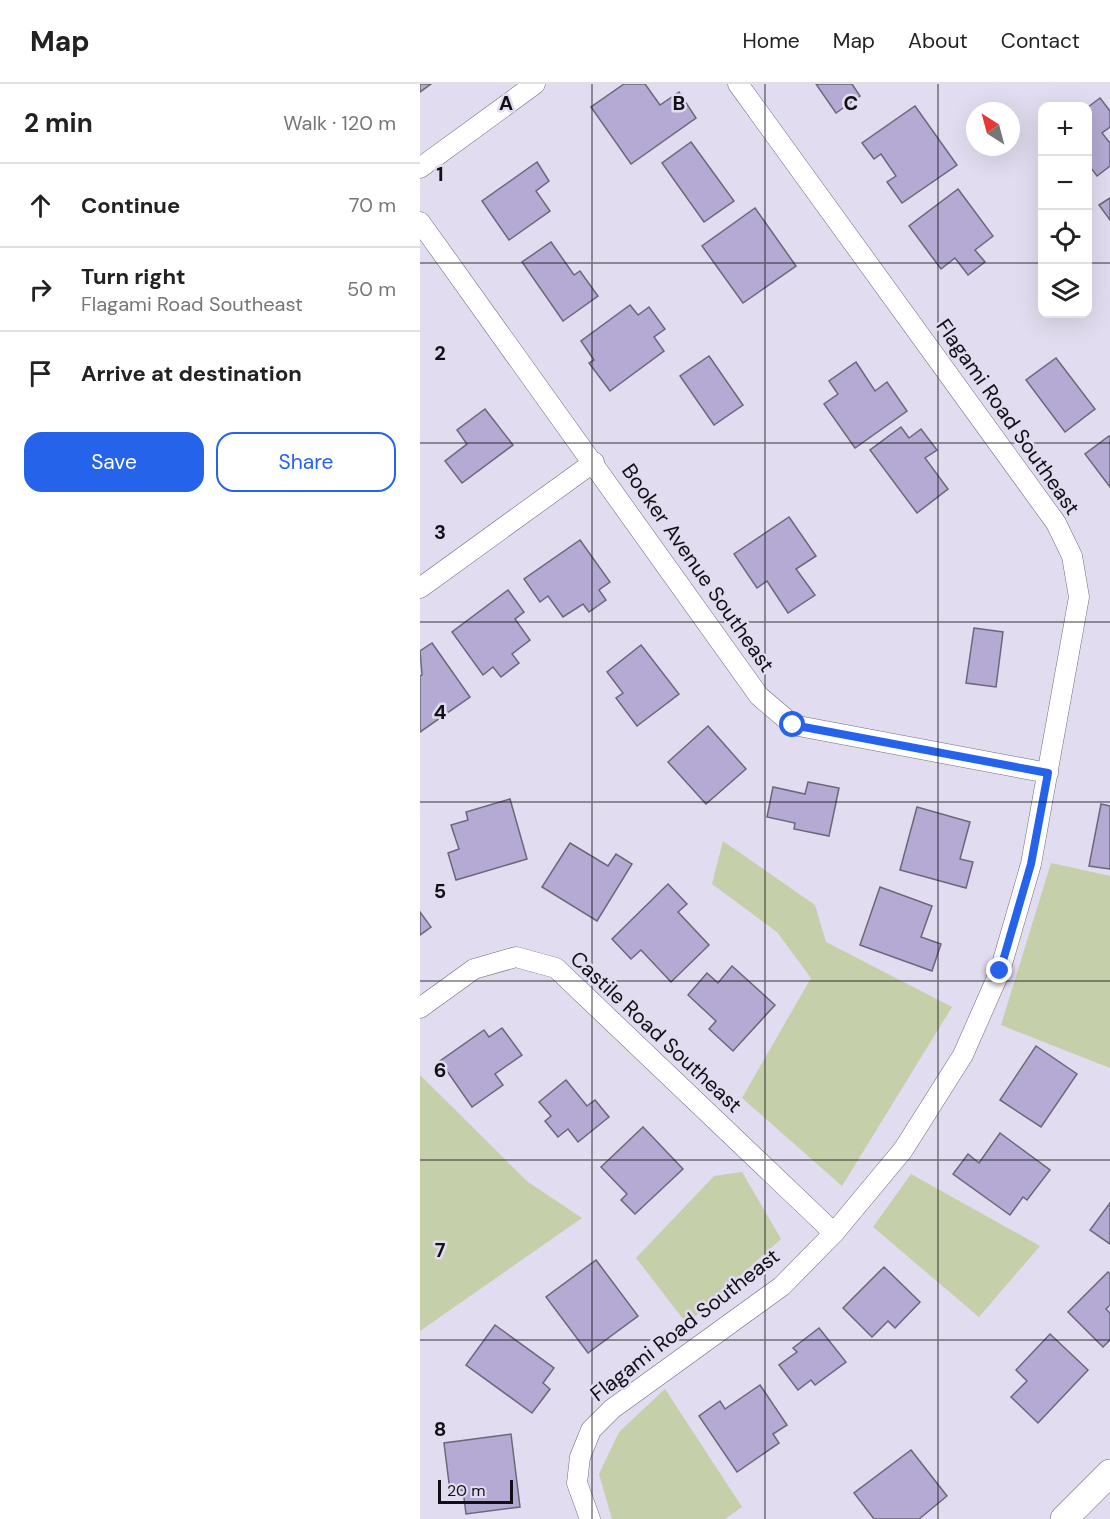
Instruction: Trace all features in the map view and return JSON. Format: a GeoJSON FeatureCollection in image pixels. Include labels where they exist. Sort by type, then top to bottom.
{"type":"FeatureCollection","features":[{"type":"Feature","properties":{"kind":"street"},"geometry":{"type":"LineString","coordinates":[[420,168],[535,84]]}},
{"type":"Feature","properties":{"kind":"street","name":"Flagami Road Southeast"},"geometry":{"type":"LineString","coordinates":[[590,1519],[577,1483],[580,1457],[591,1430],[612,1409],[782,1286],[834,1233],[903,1150],[968,1044],[1000,971],[1031,864],[1079,597],[1072,556],[1056,523],[738,84]]}},
{"type":"Feature","properties":{"kind":"street","name":"Booker Avenue Southeast"},"geometry":{"type":"LineString","coordinates":[[420,222],[594,462],[759,696],[793,725],[1048,773]]}},
{"type":"Feature","properties":{"kind":"street"},"geometry":{"type":"LineString","coordinates":[[420,588],[594,462]]}},
{"type":"Feature","properties":{"kind":"street","name":"Castile Road Southeast"},"geometry":{"type":"LineString","coordinates":[[420,1008],[474,969],[516,957],[556,968],[834,1233]]}},
{"type":"Feature","properties":{"kind":"street"},"geometry":{"type":"LineString","coordinates":[[1064,1519],[1110,1473]]}},
{"type":"Feature","properties":{"kind":"green space"},"geometry":{"type":"Polygon","coordinates":[[[723,841],[815,905],[826,942],[952,1007],[842,1186],[742,1098],[811,978],[777,932],[712,884],[723,841]]]}},
{"type":"Feature","properties":{"kind":"green space"},"geometry":{"type":"Polygon","coordinates":[[[1051,863],[1110,876],[1110,1068],[1001,1025],[1051,863]]]}},
{"type":"Feature","properties":{"kind":"green space"},"geometry":{"type":"Polygon","coordinates":[[[420,1075],[528,1182],[582,1218],[420,1331],[420,1075]]]}},
{"type":"Feature","properties":{"kind":"green space"},"geometry":{"type":"Polygon","coordinates":[[[742,1172],[781,1239],[687,1324],[636,1258],[714,1176],[742,1172]]]}},
{"type":"Feature","properties":{"kind":"green space"},"geometry":{"type":"Polygon","coordinates":[[[911,1174],[1040,1246],[979,1317],[873,1227],[911,1174]]]}},
{"type":"Feature","properties":{"kind":"green space"},"geometry":{"type":"Polygon","coordinates":[[[665,1389],[742,1507],[725,1519],[612,1519],[599,1474],[619,1432],[665,1389]]]}},
{"type":"Feature","properties":{"kind":"building"},"geometry":{"type":"Polygon","coordinates":[[[420,84],[431,84],[420,92],[420,84]]]}},
{"type":"Feature","properties":{"kind":"building"},"geometry":{"type":"Polygon","coordinates":[[[624,84],[645,84],[660,105],[679,92],[696,118],[631,164],[591,107],[624,84]]]}},
{"type":"Feature","properties":{"kind":"building"},"geometry":{"type":"Polygon","coordinates":[[[816,84],[852,84],[860,96],[836,113],[816,84]]]}},
{"type":"Feature","properties":{"kind":"building"},"geometry":{"type":"Polygon","coordinates":[[[1100,98],[1110,111],[1110,127],[1102,133],[1110,143],[1110,166],[1097,176],[1092,169],[1092,104],[1100,98]]]}},
{"type":"Feature","properties":{"kind":"building"},"geometry":{"type":"Polygon","coordinates":[[[915,106],[957,165],[902,203],[887,182],[896,176],[881,154],[874,159],[862,143],[915,106]]]}},
{"type":"Feature","properties":{"kind":"building"},"geometry":{"type":"Polygon","coordinates":[[[691,142],[734,201],[704,222],[662,163],[691,142]]]}},
{"type":"Feature","properties":{"kind":"building"},"geometry":{"type":"Polygon","coordinates":[[[537,162],[549,181],[536,191],[550,211],[509,240],[482,201],[537,162]]]}},
{"type":"Feature","properties":{"kind":"building"},"geometry":{"type":"Polygon","coordinates":[[[958,189],[993,236],[975,250],[985,262],[968,275],[955,258],[941,269],[909,226],[958,189]]]}},
{"type":"Feature","properties":{"kind":"building"},"geometry":{"type":"Polygon","coordinates":[[[1110,198],[1110,220],[1099,205],[1110,198]]]}},
{"type":"Feature","properties":{"kind":"building"},"geometry":{"type":"Polygon","coordinates":[[[755,208],[796,266],[743,303],[702,246],[755,208]]]}},
{"type":"Feature","properties":{"kind":"building"},"geometry":{"type":"Polygon","coordinates":[[[551,242],[574,275],[580,271],[598,296],[563,321],[522,262],[551,242]]]}},
{"type":"Feature","properties":{"kind":"building"},"geometry":{"type":"Polygon","coordinates":[[[630,305],[638,315],[649,307],[665,329],[654,337],[664,351],[610,391],[589,363],[594,360],[581,341],[630,305]]]}},
{"type":"Feature","properties":{"kind":"building"},"geometry":{"type":"Polygon","coordinates":[[[709,356],[743,405],[714,425],[680,376],[709,356]]]}},
{"type":"Feature","properties":{"kind":"building"},"geometry":{"type":"Polygon","coordinates":[[[1056,358],[1095,409],[1065,432],[1026,380],[1056,358]]]}},
{"type":"Feature","properties":{"kind":"building"},"geometry":{"type":"Polygon","coordinates":[[[856,362],[875,391],[887,382],[907,411],[855,448],[824,404],[838,394],[829,381],[856,362]]]}},
{"type":"Feature","properties":{"kind":"building"},"geometry":{"type":"Polygon","coordinates":[[[485,409],[513,445],[462,483],[445,461],[467,444],[457,430],[485,409]]]}},
{"type":"Feature","properties":{"kind":"building"},"geometry":{"type":"Polygon","coordinates":[[[901,427],[909,438],[921,429],[937,450],[925,458],[948,489],[917,513],[870,450],[901,427]]]}},
{"type":"Feature","properties":{"kind":"building"},"geometry":{"type":"Polygon","coordinates":[[[1110,437],[1110,487],[1085,454],[1110,437]]]}},
{"type":"Feature","properties":{"kind":"building"},"geometry":{"type":"Polygon","coordinates":[[[789,517],[816,556],[796,569],[815,595],[788,613],[767,581],[757,588],[734,554],[789,517]]]}},
{"type":"Feature","properties":{"kind":"building"},"geometry":{"type":"Polygon","coordinates":[[[580,540],[610,582],[599,590],[606,600],[589,612],[583,604],[563,617],[548,596],[540,602],[524,579],[580,540]]]}},
{"type":"Feature","properties":{"kind":"building"},"geometry":{"type":"Polygon","coordinates":[[[508,590],[524,612],[515,619],[530,640],[512,654],[519,663],[501,677],[493,667],[483,675],[452,632],[508,590]]]}},
{"type":"Feature","properties":{"kind":"building"},"geometry":{"type":"Polygon","coordinates":[[[974,628],[1003,632],[996,687],[966,683],[974,628]]]}},
{"type":"Feature","properties":{"kind":"building"},"geometry":{"type":"Polygon","coordinates":[[[432,643],[470,697],[420,732],[420,676],[422,675],[420,651],[432,643]]]}},
{"type":"Feature","properties":{"kind":"building"},"geometry":{"type":"Polygon","coordinates":[[[641,645],[679,694],[637,726],[616,698],[623,693],[607,672],[641,645]]]}},
{"type":"Feature","properties":{"kind":"building"},"geometry":{"type":"Polygon","coordinates":[[[708,726],[746,769],[706,804],[668,762],[708,726]]]}},
{"type":"Feature","properties":{"kind":"building"},"geometry":{"type":"Polygon","coordinates":[[[808,782],[839,788],[829,836],[794,829],[795,823],[767,817],[773,787],[805,794],[808,782]]]}},
{"type":"Feature","properties":{"kind":"building"},"geometry":{"type":"Polygon","coordinates":[[[510,799],[527,859],[456,880],[448,853],[459,849],[451,825],[468,820],[466,812],[510,799]]]}},
{"type":"Feature","properties":{"kind":"building"},"geometry":{"type":"Polygon","coordinates":[[[1101,804],[1110,806],[1110,869],[1089,866],[1101,804]]]}},
{"type":"Feature","properties":{"kind":"building"},"geometry":{"type":"Polygon","coordinates":[[[917,807],[970,822],[960,859],[973,862],[966,888],[900,870],[917,807]]]}},
{"type":"Feature","properties":{"kind":"building"},"geometry":{"type":"Polygon","coordinates":[[[570,843],[608,866],[616,854],[632,864],[597,921],[542,887],[570,843]]]}},
{"type":"Feature","properties":{"kind":"building"},"geometry":{"type":"Polygon","coordinates":[[[668,884],[687,904],[678,912],[709,945],[671,982],[641,950],[631,959],[612,939],[668,884]]]}},
{"type":"Feature","properties":{"kind":"building"},"geometry":{"type":"Polygon","coordinates":[[[880,887],[932,906],[921,937],[941,944],[932,971],[860,945],[880,887]]]}},
{"type":"Feature","properties":{"kind":"building"},"geometry":{"type":"Polygon","coordinates":[[[420,912],[431,927],[420,935],[420,912]]]}},
{"type":"Feature","properties":{"kind":"building"},"geometry":{"type":"Polygon","coordinates":[[[732,966],[775,1005],[733,1051],[709,1029],[716,1021],[688,995],[707,973],[718,983],[732,966]]]}},
{"type":"Feature","properties":{"kind":"building"},"geometry":{"type":"Polygon","coordinates":[[[502,1028],[522,1055],[495,1074],[503,1085],[472,1107],[440,1061],[484,1030],[489,1037],[502,1028]]]}},
{"type":"Feature","properties":{"kind":"building"},"geometry":{"type":"Polygon","coordinates":[[[1036,1046],[1077,1074],[1041,1127],[1000,1100],[1036,1046]]]}},
{"type":"Feature","properties":{"kind":"building"},"geometry":{"type":"Polygon","coordinates":[[[566,1080],[587,1106],[595,1100],[609,1117],[578,1142],[568,1129],[558,1137],[545,1121],[551,1116],[539,1102],[566,1080]]]}},
{"type":"Feature","properties":{"kind":"building"},"geometry":{"type":"Polygon","coordinates":[[[643,1127],[683,1169],[635,1214],[621,1200],[627,1194],[601,1167],[643,1127]]]}},
{"type":"Feature","properties":{"kind":"building"},"geometry":{"type":"Polygon","coordinates":[[[1000,1133],[1050,1170],[1027,1200],[1023,1197],[1010,1215],[953,1174],[968,1154],[979,1163],[1000,1133]]]}},
{"type":"Feature","properties":{"kind":"building"},"geometry":{"type":"Polygon","coordinates":[[[1110,1203],[1110,1244],[1090,1230],[1110,1203]]]}},
{"type":"Feature","properties":{"kind":"building"},"geometry":{"type":"Polygon","coordinates":[[[596,1260],[638,1316],[588,1353],[546,1297],[596,1260]]]}},
{"type":"Feature","properties":{"kind":"building"},"geometry":{"type":"Polygon","coordinates":[[[884,1267],[920,1302],[895,1328],[888,1321],[872,1337],[843,1308],[884,1267]]]}},
{"type":"Feature","properties":{"kind":"building"},"geometry":{"type":"Polygon","coordinates":[[[1108,1272],[1110,1274],[1110,1305],[1106,1309],[1110,1313],[1110,1340],[1103,1347],[1068,1312],[1108,1272]]]}},
{"type":"Feature","properties":{"kind":"building"},"geometry":{"type":"Polygon","coordinates":[[[495,1325],[554,1368],[543,1383],[550,1389],[532,1413],[466,1365],[495,1325]]]}},
{"type":"Feature","properties":{"kind":"building"},"geometry":{"type":"Polygon","coordinates":[[[819,1328],[846,1362],[815,1385],[811,1380],[798,1390],[779,1365],[797,1352],[793,1348],[819,1328]]]}},
{"type":"Feature","properties":{"kind":"building"},"geometry":{"type":"Polygon","coordinates":[[[1050,1334],[1088,1370],[1038,1423],[1011,1397],[1027,1381],[1016,1370],[1050,1334]]]}},
{"type":"Feature","properties":{"kind":"building"},"geometry":{"type":"Polygon","coordinates":[[[760,1385],[787,1425],[773,1434],[779,1443],[737,1472],[699,1416],[720,1401],[725,1409],[760,1385]]]}},
{"type":"Feature","properties":{"kind":"building"},"geometry":{"type":"Polygon","coordinates":[[[511,1434],[520,1507],[466,1514],[463,1490],[450,1491],[444,1443],[511,1434]]]}},
{"type":"Feature","properties":{"kind":"building"},"geometry":{"type":"Polygon","coordinates":[[[911,1450],[947,1496],[919,1519],[874,1519],[854,1493],[911,1450]]]}},
{"type":"Feature","properties":{"kind":"route"},"geometry":{"type":"LineString","coordinates":[[793,725],[1048,773],[1031,864],[1000,971]]}}]}
